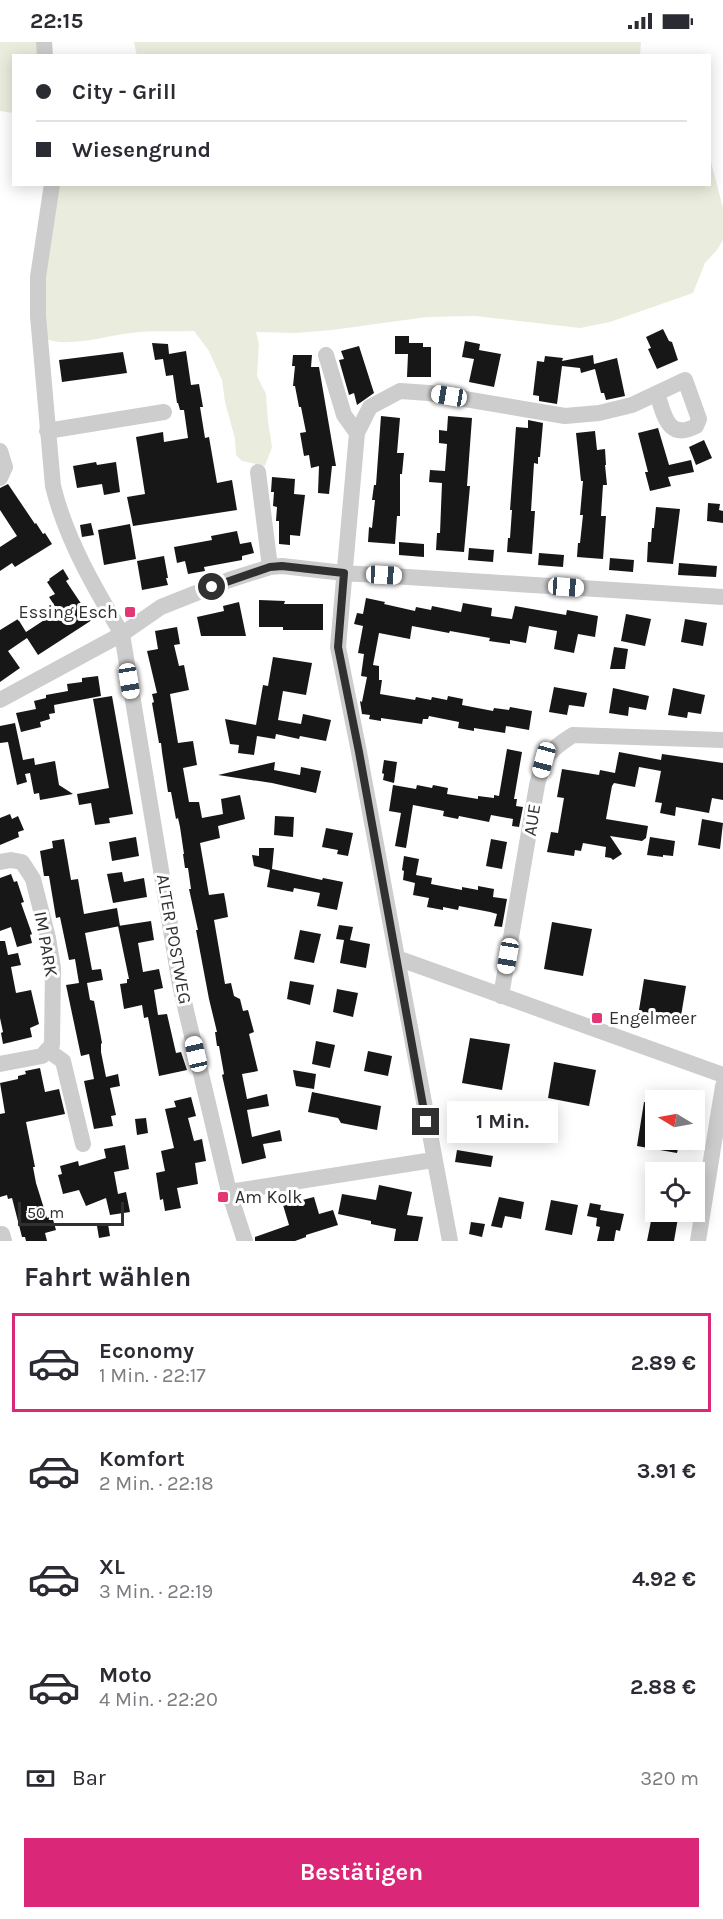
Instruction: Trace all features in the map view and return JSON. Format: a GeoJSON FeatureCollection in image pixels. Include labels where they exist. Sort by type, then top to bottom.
{"type":"FeatureCollection","features":[{"type":"Feature","properties":{"kind":"street"},"geometry":{"type":"LineString","coordinates":[[52,186],[38,277],[38,316],[53,486],[59,511],[89,574],[122,634]]}},
{"type":"Feature","properties":{"kind":"street"},"geometry":{"type":"LineString","coordinates":[[326,355],[344,415],[357,433]]}},
{"type":"Feature","properties":{"kind":"street"},"geometry":{"type":"LineString","coordinates":[[450,1241],[338,647],[357,433],[370,407],[400,391],[429,393],[565,416],[599,413],[632,405],[657,393]]}},
{"type":"Feature","properties":{"kind":"street"},"geometry":{"type":"LineString","coordinates":[[47,431],[164,412]]}},
{"type":"Feature","properties":{"kind":"street"},"geometry":{"type":"LineString","coordinates":[[0,451],[5,467],[0,478]]}},
{"type":"Feature","properties":{"kind":"street"},"geometry":{"type":"LineString","coordinates":[[258,472],[270,567]]}},
{"type":"Feature","properties":{"kind":"street"},"geometry":{"type":"LineString","coordinates":[[0,700],[122,634],[161,607],[229,580],[270,567],[723,597]]}},
{"type":"Feature","properties":{"kind":"street","name":"ALTER POSTWEG"},"geometry":{"type":"LineString","coordinates":[[122,634],[180,985],[229,1192],[245,1241]]}},
{"type":"Feature","properties":{"kind":"street","name":"AUE"},"geometry":{"type":"LineString","coordinates":[[501,996],[537,785],[544,760],[553,748],[573,735],[723,740]]}},
{"type":"Feature","properties":{"kind":"street","name":"IM PARK"},"geometry":{"type":"LineString","coordinates":[[0,862],[11,860],[22,862],[28,869],[33,879],[48,938],[53,968],[53,1031],[52,1045],[47,1050]]}},
{"type":"Feature","properties":{"kind":"street"},"geometry":{"type":"LineString","coordinates":[[397,958],[723,1075]]}},
{"type":"Feature","properties":{"kind":"street"},"geometry":{"type":"LineString","coordinates":[[0,1064],[42,1056],[47,1050],[63,1061],[83,1144]]}},
{"type":"Feature","properties":{"kind":"street"},"geometry":{"type":"LineString","coordinates":[[698,1241],[723,1086]]}},
{"type":"Feature","properties":{"kind":"street"},"geometry":{"type":"LineString","coordinates":[[229,1192],[433,1160]]}},
{"type":"Feature","properties":{"kind":"shaded area"},"geometry":{"type":"Polygon","coordinates":[[[0,42],[36,42],[38,54],[12,54],[12,113],[0,111],[0,42]]]}},
{"type":"Feature","properties":{"kind":"shaded area"},"geometry":{"type":"Polygon","coordinates":[[[134,42],[641,42],[640,54],[137,54],[134,42]]]}},
{"type":"Feature","properties":{"kind":"shaded area"},"geometry":{"type":"Polygon","coordinates":[[[711,162],[723,208],[723,240],[705,263],[693,293],[610,322],[580,328],[475,316],[427,317],[332,330],[295,333],[256,332],[259,344],[257,376],[266,394],[272,447],[265,466],[242,461],[236,455],[235,439],[225,402],[222,380],[209,351],[194,331],[140,332],[75,342],[53,341],[44,338],[40,293],[56,186],[711,186],[711,162]]]}},
{"type":"Feature","properties":{"kind":"building"},"geometry":{"type":"Polygon","coordinates":[[[663,329],[669,341],[672,342],[678,360],[657,369],[648,349],[651,348],[646,337],[663,329]]]}},
{"type":"Feature","properties":{"kind":"building"},"geometry":{"type":"Polygon","coordinates":[[[395,336],[409,336],[409,343],[423,343],[423,347],[431,347],[431,377],[407,377],[408,354],[395,354],[395,336]]]}},
{"type":"Feature","properties":{"kind":"building"},"geometry":{"type":"Polygon","coordinates":[[[465,341],[480,344],[479,350],[501,354],[494,387],[469,382],[474,359],[462,357],[465,341]]]}},
{"type":"Feature","properties":{"kind":"building"},"geometry":{"type":"Polygon","coordinates":[[[152,343],[168,344],[169,354],[186,351],[191,385],[199,384],[205,438],[209,437],[217,483],[232,480],[237,510],[133,526],[127,497],[145,494],[136,437],[163,432],[164,442],[188,438],[184,410],[180,410],[177,403],[173,375],[166,376],[163,359],[155,360],[152,343]]]}},
{"type":"Feature","properties":{"kind":"building"},"geometry":{"type":"Polygon","coordinates":[[[359,346],[374,393],[357,405],[354,393],[349,395],[339,360],[344,359],[341,351],[359,346]]]}},
{"type":"Feature","properties":{"kind":"building"},"geometry":{"type":"Polygon","coordinates":[[[123,352],[127,373],[62,382],[59,360],[123,352]]]}},
{"type":"Feature","properties":{"kind":"building"},"geometry":{"type":"Polygon","coordinates":[[[293,355],[312,355],[311,367],[319,367],[336,466],[332,466],[329,494],[318,493],[319,466],[311,468],[309,455],[304,456],[300,433],[306,432],[301,407],[299,407],[295,386],[293,386],[295,366],[292,366],[293,355]]]}},
{"type":"Feature","properties":{"kind":"building"},"geometry":{"type":"Polygon","coordinates":[[[593,355],[594,364],[617,358],[625,396],[606,400],[604,393],[601,393],[595,369],[581,373],[580,368],[562,366],[557,404],[539,401],[539,396],[533,395],[537,361],[544,362],[545,356],[563,358],[562,361],[593,355]]]}},
{"type":"Feature","properties":{"kind":"building"},"geometry":{"type":"Polygon","coordinates":[[[381,416],[400,418],[397,453],[404,453],[402,474],[400,474],[400,516],[397,516],[395,544],[368,542],[375,500],[372,500],[374,485],[376,485],[381,416]]]}},
{"type":"Feature","properties":{"kind":"building"},"geometry":{"type":"Polygon","coordinates":[[[448,416],[472,418],[467,486],[470,486],[464,552],[436,550],[437,533],[440,533],[442,483],[429,482],[430,470],[445,471],[447,444],[439,443],[439,430],[447,431],[448,416]]]}},
{"type":"Feature","properties":{"kind":"building"},"geometry":{"type":"Polygon","coordinates":[[[528,420],[543,423],[540,457],[538,457],[538,464],[534,463],[531,511],[535,511],[532,554],[507,552],[508,538],[510,538],[516,427],[528,428],[528,420]]]}},
{"type":"Feature","properties":{"kind":"building"},"geometry":{"type":"Polygon","coordinates":[[[658,428],[669,465],[691,460],[694,472],[668,477],[671,486],[650,491],[645,472],[648,472],[638,433],[658,428]]]}},
{"type":"Feature","properties":{"kind":"building"},"geometry":{"type":"Polygon","coordinates":[[[595,431],[597,450],[605,449],[606,465],[607,485],[603,485],[601,516],[606,516],[603,559],[577,557],[583,515],[580,515],[583,481],[581,481],[576,433],[595,431]]]}},
{"type":"Feature","properties":{"kind":"building"},"geometry":{"type":"Polygon","coordinates":[[[704,440],[712,458],[696,465],[689,447],[704,440]]]}},
{"type":"Feature","properties":{"kind":"building"},"geometry":{"type":"Polygon","coordinates":[[[96,462],[97,465],[116,462],[120,492],[104,495],[102,484],[77,488],[73,466],[96,462]]]}},
{"type":"Feature","properties":{"kind":"building"},"geometry":{"type":"Polygon","coordinates":[[[272,477],[295,479],[294,494],[305,495],[300,536],[290,535],[290,545],[279,544],[277,507],[273,506],[274,492],[271,492],[272,477]]]}},
{"type":"Feature","properties":{"kind":"building"},"geometry":{"type":"Polygon","coordinates":[[[8,484],[35,524],[52,544],[15,567],[12,563],[0,571],[0,547],[17,536],[0,510],[0,488],[8,484]]]}},
{"type":"Feature","properties":{"kind":"building"},"geometry":{"type":"Polygon","coordinates":[[[708,503],[720,504],[719,510],[723,511],[723,523],[707,521],[708,503]]]}},
{"type":"Feature","properties":{"kind":"building"},"geometry":{"type":"Polygon","coordinates":[[[656,507],[680,509],[673,564],[647,562],[648,542],[651,542],[656,507]]]}},
{"type":"Feature","properties":{"kind":"building"},"geometry":{"type":"Polygon","coordinates":[[[91,523],[94,535],[82,537],[80,525],[91,523]]]}},
{"type":"Feature","properties":{"kind":"building"},"geometry":{"type":"Polygon","coordinates":[[[130,524],[136,559],[104,565],[98,530],[130,524]]]}},
{"type":"Feature","properties":{"kind":"building"},"geometry":{"type":"Polygon","coordinates":[[[237,531],[240,544],[251,542],[254,553],[242,556],[242,560],[204,567],[205,571],[188,574],[185,561],[177,563],[174,547],[212,540],[211,536],[237,531]]]}},
{"type":"Feature","properties":{"kind":"building"},"geometry":{"type":"Polygon","coordinates":[[[399,542],[424,544],[424,557],[399,555],[399,542]]]}},
{"type":"Feature","properties":{"kind":"building"},"geometry":{"type":"Polygon","coordinates":[[[469,548],[494,550],[493,562],[468,560],[469,548]]]}},
{"type":"Feature","properties":{"kind":"building"},"geometry":{"type":"Polygon","coordinates":[[[539,553],[564,555],[563,567],[538,565],[539,553]]]}},
{"type":"Feature","properties":{"kind":"building"},"geometry":{"type":"Polygon","coordinates":[[[164,556],[168,585],[142,590],[137,561],[164,556]]]}},
{"type":"Feature","properties":{"kind":"building"},"geometry":{"type":"Polygon","coordinates":[[[610,558],[634,560],[633,572],[609,570],[610,558]]]}},
{"type":"Feature","properties":{"kind":"building"},"geometry":{"type":"Polygon","coordinates":[[[679,563],[717,566],[716,577],[678,575],[679,563]]]}},
{"type":"Feature","properties":{"kind":"building"},"geometry":{"type":"Polygon","coordinates":[[[63,569],[69,579],[66,581],[92,620],[38,655],[27,638],[8,651],[20,668],[0,682],[0,630],[18,619],[26,632],[58,611],[49,597],[55,594],[47,582],[63,569]]]}},
{"type":"Feature","properties":{"kind":"building"},"geometry":{"type":"Polygon","coordinates":[[[366,598],[415,611],[416,607],[431,610],[432,606],[461,612],[463,603],[492,608],[491,616],[512,619],[515,606],[566,615],[567,610],[598,616],[595,637],[578,634],[574,653],[554,649],[557,631],[529,626],[526,643],[510,640],[510,644],[489,641],[490,638],[412,626],[410,639],[379,633],[373,665],[379,666],[379,680],[382,680],[380,694],[415,700],[416,697],[431,700],[432,697],[447,700],[448,696],[463,699],[462,705],[493,711],[494,708],[509,710],[510,707],[532,711],[529,730],[506,726],[505,733],[474,728],[474,731],[458,728],[459,722],[429,716],[428,719],[423,719],[422,724],[381,718],[381,721],[369,719],[370,715],[362,714],[360,701],[362,702],[367,677],[361,676],[364,654],[358,653],[363,626],[354,624],[357,613],[363,614],[366,598]]]}},
{"type":"Feature","properties":{"kind":"building"},"geometry":{"type":"Polygon","coordinates":[[[259,600],[285,601],[284,604],[323,604],[323,630],[283,630],[283,627],[259,627],[259,600]]]}},
{"type":"Feature","properties":{"kind":"building"},"geometry":{"type":"Polygon","coordinates":[[[239,602],[246,636],[201,636],[197,617],[224,611],[223,606],[239,602]]]}},
{"type":"Feature","properties":{"kind":"building"},"geometry":{"type":"Polygon","coordinates":[[[626,614],[651,619],[645,646],[621,641],[626,614]]]}},
{"type":"Feature","properties":{"kind":"building"},"geometry":{"type":"Polygon","coordinates":[[[685,619],[707,623],[703,646],[681,642],[685,619]]]}},
{"type":"Feature","properties":{"kind":"building"},"geometry":{"type":"Polygon","coordinates":[[[177,627],[180,644],[174,645],[179,666],[184,665],[189,690],[170,694],[178,743],[193,741],[197,765],[183,768],[189,802],[199,802],[202,818],[223,814],[221,799],[240,795],[245,819],[218,826],[220,838],[200,843],[209,895],[224,893],[226,904],[228,917],[214,920],[225,984],[231,983],[234,996],[240,999],[243,1011],[248,1010],[254,1032],[249,1034],[258,1071],[242,1074],[247,1099],[267,1094],[269,1106],[247,1110],[252,1137],[280,1130],[282,1141],[263,1144],[266,1158],[242,1164],[222,1075],[224,1074],[219,1046],[217,1046],[215,1032],[217,1032],[196,930],[198,930],[189,889],[191,889],[188,868],[185,868],[180,827],[178,818],[176,819],[171,792],[168,792],[152,703],[154,702],[152,694],[157,693],[147,651],[158,649],[155,631],[177,627]]]}},
{"type":"Feature","properties":{"kind":"building"},"geometry":{"type":"Polygon","coordinates":[[[614,647],[628,649],[625,669],[610,669],[614,647]]]}},
{"type":"Feature","properties":{"kind":"building"},"geometry":{"type":"Polygon","coordinates":[[[273,657],[312,663],[306,695],[283,691],[278,720],[301,724],[303,714],[331,720],[326,741],[276,734],[275,739],[257,736],[254,755],[238,753],[239,745],[230,744],[225,719],[256,725],[263,685],[268,686],[273,657]]]}},
{"type":"Feature","properties":{"kind":"building"},"geometry":{"type":"Polygon","coordinates":[[[98,676],[101,696],[54,705],[55,713],[49,714],[50,719],[40,722],[41,727],[21,732],[16,713],[36,709],[34,701],[46,698],[46,695],[68,691],[67,684],[82,682],[82,678],[98,676]]]}},
{"type":"Feature","properties":{"kind":"building"},"geometry":{"type":"Polygon","coordinates":[[[554,687],[587,693],[584,707],[569,705],[567,715],[549,712],[554,687]]]}},
{"type":"Feature","properties":{"kind":"building"},"geometry":{"type":"Polygon","coordinates":[[[613,688],[649,696],[646,710],[629,707],[628,716],[609,713],[613,688]]]}},
{"type":"Feature","properties":{"kind":"building"},"geometry":{"type":"Polygon","coordinates":[[[673,688],[705,695],[701,714],[688,712],[687,718],[668,715],[673,688]]]}},
{"type":"Feature","properties":{"kind":"building"},"geometry":{"type":"Polygon","coordinates":[[[112,696],[133,814],[109,818],[110,823],[95,825],[91,803],[79,805],[77,794],[109,788],[93,699],[112,696]]]}},
{"type":"Feature","properties":{"kind":"building"},"geometry":{"type":"Polygon","coordinates":[[[15,723],[23,760],[34,758],[35,765],[55,761],[59,785],[73,794],[40,800],[39,793],[34,794],[30,773],[25,774],[27,782],[17,785],[8,742],[0,743],[0,726],[15,723]]]}},
{"type":"Feature","properties":{"kind":"building"},"geometry":{"type":"Polygon","coordinates":[[[507,749],[522,752],[514,799],[517,799],[516,806],[523,807],[519,827],[512,826],[513,819],[491,815],[489,822],[459,816],[458,819],[443,816],[444,811],[413,805],[406,848],[395,846],[401,813],[389,811],[393,785],[416,789],[417,785],[432,788],[433,785],[448,788],[447,794],[478,799],[478,796],[494,798],[494,795],[499,796],[507,749]]]}},
{"type":"Feature","properties":{"kind":"building"},"geometry":{"type":"Polygon","coordinates":[[[619,752],[661,760],[662,754],[723,763],[723,800],[712,798],[709,813],[676,807],[675,816],[660,813],[662,803],[655,802],[661,771],[639,767],[635,787],[614,783],[612,786],[606,819],[648,826],[646,838],[642,841],[610,836],[622,854],[613,860],[605,857],[606,847],[583,843],[581,851],[575,850],[574,856],[547,852],[551,832],[558,833],[564,798],[557,797],[562,769],[599,775],[600,770],[615,773],[619,752]]]}},
{"type":"Feature","properties":{"kind":"building"},"geometry":{"type":"Polygon","coordinates":[[[384,760],[397,762],[394,783],[383,780],[384,760]]]}},
{"type":"Feature","properties":{"kind":"building"},"geometry":{"type":"Polygon","coordinates":[[[275,762],[274,770],[300,775],[301,767],[321,771],[316,793],[272,783],[218,775],[275,762]]]}},
{"type":"Feature","properties":{"kind":"building"},"geometry":{"type":"Polygon","coordinates":[[[10,814],[12,819],[18,816],[24,830],[18,832],[19,837],[0,845],[0,818],[10,814]]]}},
{"type":"Feature","properties":{"kind":"building"},"geometry":{"type":"Polygon","coordinates":[[[275,816],[294,817],[293,837],[274,835],[275,816]]]}},
{"type":"Feature","properties":{"kind":"building"},"geometry":{"type":"Polygon","coordinates":[[[702,819],[723,823],[720,849],[698,845],[702,819]]]}},
{"type":"Feature","properties":{"kind":"building"},"geometry":{"type":"Polygon","coordinates":[[[326,828],[353,833],[348,856],[337,854],[338,850],[322,847],[326,828]]]}},
{"type":"Feature","properties":{"kind":"building"},"geometry":{"type":"Polygon","coordinates":[[[136,837],[139,856],[112,861],[109,842],[136,837]]]}},
{"type":"Feature","properties":{"kind":"building"},"geometry":{"type":"Polygon","coordinates":[[[650,837],[675,841],[673,856],[647,855],[650,837]]]}},
{"type":"Feature","properties":{"kind":"building"},"geometry":{"type":"Polygon","coordinates":[[[64,839],[71,880],[78,879],[84,914],[117,908],[120,926],[85,933],[92,970],[101,969],[103,980],[87,983],[90,1000],[94,1001],[106,1077],[118,1074],[120,1086],[110,1088],[116,1115],[111,1116],[113,1126],[94,1129],[84,1081],[94,1079],[89,1054],[81,1056],[66,985],[79,983],[75,959],[69,960],[60,917],[56,918],[49,876],[44,876],[40,851],[53,848],[52,841],[64,839]]]}},
{"type":"Feature","properties":{"kind":"building"},"geometry":{"type":"Polygon","coordinates":[[[491,839],[507,842],[502,869],[486,866],[491,839]]]}},
{"type":"Feature","properties":{"kind":"building"},"geometry":{"type":"Polygon","coordinates":[[[259,848],[274,848],[272,869],[322,880],[323,878],[343,882],[337,910],[317,906],[320,893],[294,888],[293,892],[267,887],[270,870],[254,866],[252,855],[259,856],[259,848]]]}},
{"type":"Feature","properties":{"kind":"building"},"geometry":{"type":"Polygon","coordinates":[[[404,856],[419,859],[416,875],[432,878],[431,884],[462,890],[462,887],[478,890],[478,886],[494,889],[493,897],[507,899],[502,927],[494,926],[497,914],[490,912],[459,906],[458,910],[427,907],[429,898],[413,895],[415,883],[403,880],[404,856]]]}},
{"type":"Feature","properties":{"kind":"building"},"geometry":{"type":"Polygon","coordinates":[[[122,872],[124,882],[144,878],[147,897],[113,903],[107,874],[122,872]]]}},
{"type":"Feature","properties":{"kind":"building"},"geometry":{"type":"Polygon","coordinates":[[[11,874],[14,882],[17,881],[24,902],[21,903],[32,934],[30,935],[32,943],[17,947],[11,927],[0,931],[0,878],[11,874]]]}},
{"type":"Feature","properties":{"kind":"building"},"geometry":{"type":"Polygon","coordinates":[[[151,921],[154,940],[138,943],[143,972],[159,969],[163,988],[154,990],[158,1015],[167,1014],[176,1053],[181,1052],[187,1070],[159,1076],[148,1017],[144,1018],[142,1005],[124,1009],[120,984],[127,983],[129,979],[118,926],[151,921]]]}},
{"type":"Feature","properties":{"kind":"building"},"geometry":{"type":"Polygon","coordinates":[[[552,922],[592,929],[583,976],[544,969],[552,922]]]}},
{"type":"Feature","properties":{"kind":"building"},"geometry":{"type":"Polygon","coordinates":[[[339,925],[353,927],[350,940],[370,944],[366,968],[340,963],[344,940],[336,939],[339,925]]]}},
{"type":"Feature","properties":{"kind":"building"},"geometry":{"type":"Polygon","coordinates":[[[300,930],[321,934],[314,963],[294,959],[300,930]]]}},
{"type":"Feature","properties":{"kind":"building"},"geometry":{"type":"Polygon","coordinates":[[[0,941],[5,941],[8,955],[18,953],[21,965],[11,967],[16,993],[31,990],[39,1024],[30,1028],[32,1037],[3,1044],[0,1018],[0,941]]]}},
{"type":"Feature","properties":{"kind":"building"},"geometry":{"type":"Polygon","coordinates":[[[644,979],[686,986],[680,1022],[638,1016],[644,979]]]}},
{"type":"Feature","properties":{"kind":"building"},"geometry":{"type":"Polygon","coordinates":[[[290,981],[314,985],[310,1005],[287,999],[290,981]]]}},
{"type":"Feature","properties":{"kind":"building"},"geometry":{"type":"Polygon","coordinates":[[[337,989],[358,993],[353,1017],[333,1012],[337,989]]]}},
{"type":"Feature","properties":{"kind":"building"},"geometry":{"type":"Polygon","coordinates":[[[470,1038],[510,1044],[502,1090],[462,1083],[470,1038]]]}},
{"type":"Feature","properties":{"kind":"building"},"geometry":{"type":"Polygon","coordinates":[[[316,1041],[335,1045],[330,1068],[312,1064],[316,1041]]]}},
{"type":"Feature","properties":{"kind":"building"},"geometry":{"type":"Polygon","coordinates":[[[368,1051],[392,1056],[388,1076],[364,1071],[368,1051]]]}},
{"type":"Feature","properties":{"kind":"building"},"geometry":{"type":"Polygon","coordinates":[[[554,1062],[596,1070],[589,1106],[548,1098],[554,1062]]]}},
{"type":"Feature","properties":{"kind":"building"},"geometry":{"type":"Polygon","coordinates":[[[40,1068],[45,1092],[59,1089],[65,1114],[26,1122],[36,1183],[47,1218],[52,1216],[56,1230],[45,1233],[47,1241],[26,1241],[25,1237],[22,1237],[12,1198],[8,1199],[7,1195],[0,1197],[0,1114],[5,1113],[0,1083],[18,1079],[18,1076],[26,1074],[25,1071],[40,1068]]]}},
{"type":"Feature","properties":{"kind":"building"},"geometry":{"type":"Polygon","coordinates":[[[293,1070],[316,1074],[314,1089],[296,1086],[293,1070]]]}},
{"type":"Feature","properties":{"kind":"building"},"geometry":{"type":"Polygon","coordinates":[[[312,1092],[381,1106],[377,1130],[341,1123],[338,1118],[308,1112],[312,1092]]]}},
{"type":"Feature","properties":{"kind":"building"},"geometry":{"type":"Polygon","coordinates":[[[191,1097],[196,1116],[188,1118],[194,1141],[202,1139],[206,1161],[195,1163],[198,1184],[177,1188],[181,1208],[165,1211],[163,1199],[160,1200],[156,1173],[165,1171],[161,1151],[174,1148],[165,1109],[176,1107],[174,1101],[191,1097]]]}},
{"type":"Feature","properties":{"kind":"building"},"geometry":{"type":"Polygon","coordinates":[[[644,1102],[645,1102],[645,1147],[637,1146],[644,1102]]]}},
{"type":"Feature","properties":{"kind":"building"},"geometry":{"type":"Polygon","coordinates":[[[146,1118],[148,1133],[137,1135],[135,1119],[146,1118]]]}},
{"type":"Feature","properties":{"kind":"building"},"geometry":{"type":"Polygon","coordinates":[[[125,1145],[129,1169],[114,1172],[118,1194],[126,1192],[130,1212],[110,1215],[106,1198],[86,1206],[79,1190],[63,1194],[58,1175],[62,1174],[60,1166],[78,1161],[79,1166],[106,1158],[104,1149],[125,1145]]]}},
{"type":"Feature","properties":{"kind":"building"},"geometry":{"type":"Polygon","coordinates":[[[457,1150],[493,1156],[491,1167],[455,1162],[457,1150]]]}},
{"type":"Feature","properties":{"kind":"building"},"geometry":{"type":"Polygon","coordinates":[[[660,1150],[678,1150],[677,1153],[660,1150]]]}},
{"type":"Feature","properties":{"kind":"building"},"geometry":{"type":"Polygon","coordinates":[[[379,1185],[412,1192],[407,1215],[423,1217],[418,1241],[394,1241],[396,1229],[338,1214],[342,1194],[376,1200],[379,1185]]]}},
{"type":"Feature","properties":{"kind":"building"},"geometry":{"type":"Polygon","coordinates":[[[314,1197],[319,1214],[333,1210],[338,1225],[295,1241],[255,1241],[255,1237],[289,1225],[283,1205],[314,1197]]]}},
{"type":"Feature","properties":{"kind":"building"},"geometry":{"type":"Polygon","coordinates":[[[499,1197],[524,1202],[521,1219],[505,1216],[502,1228],[491,1226],[499,1197]]]}},
{"type":"Feature","properties":{"kind":"building"},"geometry":{"type":"Polygon","coordinates":[[[551,1200],[578,1205],[572,1235],[545,1230],[551,1200]]]}},
{"type":"Feature","properties":{"kind":"building"},"geometry":{"type":"Polygon","coordinates":[[[590,1203],[601,1205],[600,1210],[624,1214],[620,1231],[616,1230],[614,1241],[597,1241],[600,1227],[596,1226],[597,1218],[587,1216],[590,1203]]]}},
{"type":"Feature","properties":{"kind":"building"},"geometry":{"type":"Polygon","coordinates":[[[471,1222],[485,1224],[482,1237],[469,1234],[471,1222]]]}},
{"type":"Feature","properties":{"kind":"building"},"geometry":{"type":"Polygon","coordinates":[[[651,1222],[677,1222],[674,1241],[647,1241],[651,1222]]]}},
{"type":"Feature","properties":{"kind":"building"},"geometry":{"type":"Polygon","coordinates":[[[108,1224],[110,1236],[99,1238],[97,1226],[108,1224]]]}},
{"type":"Feature","properties":{"kind":"place","name":"Essing Esch"},"geometry":{"type":"Point","coordinates":[130,612]}},
{"type":"Feature","properties":{"kind":"place","name":"Engelmeer"},"geometry":{"type":"Point","coordinates":[597,1018]}},
{"type":"Feature","properties":{"kind":"place","name":"Am Kolk"},"geometry":{"type":"Point","coordinates":[223,1197]}},
{"type":"Feature","properties":{"kind":"route"},"geometry":{"type":"LineString","coordinates":[[212,587],[270,567],[282,566],[344,573],[338,647],[426,1122]]}}]}
